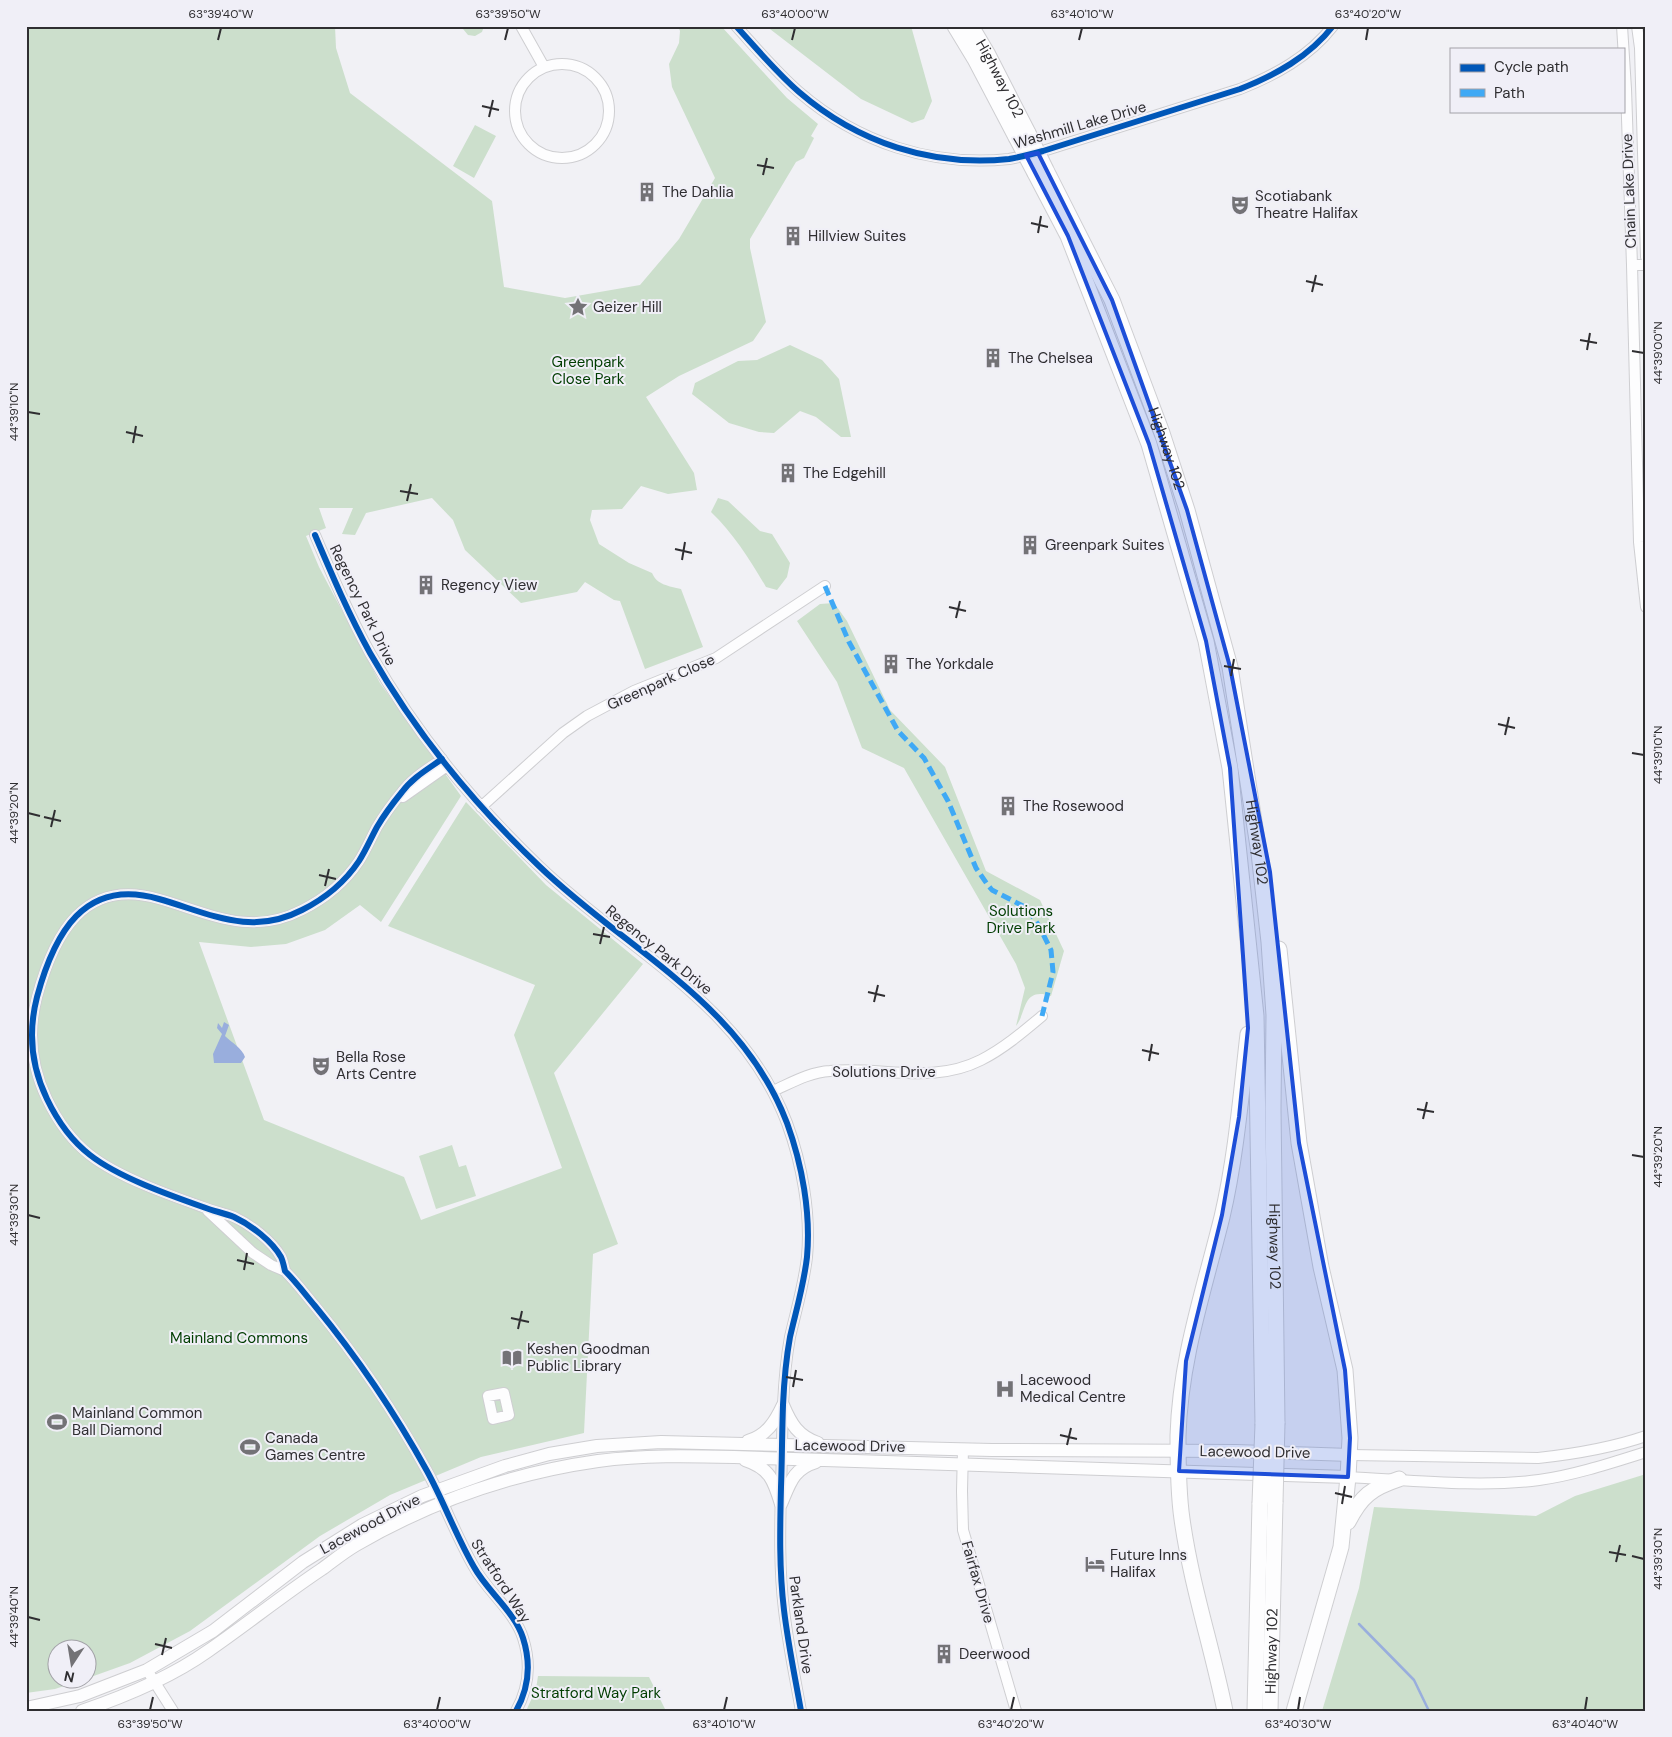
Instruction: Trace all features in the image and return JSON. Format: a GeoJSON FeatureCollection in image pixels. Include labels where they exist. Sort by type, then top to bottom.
{"type":"FeatureCollection","features":[{"type":"Feature","properties":{"kind":"highway","name":"Highway 102"},"geometry":{"type":"LineString","coordinates":[[955,26],[1022,135]]}},
{"type":"Feature","properties":{"kind":"highway","name":"Highway 102"},"geometry":{"type":"LineString","coordinates":[[971,26],[1022,135],[1112,300],[1158,424],[1187,510],[1230,667],[1259,853],[1269,942],[1274,1015],[1270,1424],[1260,1503],[1255,1711]]}},
{"type":"Feature","properties":{"kind":"highway","name":"Highway 102"},"geometry":{"type":"LineString","coordinates":[[1041,171],[1149,444],[1206,641],[1230,768],[1256,1016],[1270,1424],[1275,1502],[1270,1711]]}},
{"type":"Feature","properties":{"kind":"highway"},"geometry":{"type":"LineString","coordinates":[[1230,667],[1270,872],[1288,1023],[1298,1143],[1321,1268],[1345,1370],[1350,1438],[1342,1547],[1294,1711]]}},
{"type":"Feature","properties":{"kind":"highway"},"geometry":{"type":"LineString","coordinates":[[1225,1711],[1193,1581],[1182,1518],[1178,1450],[1181,1394],[1186,1361],[1222,1215],[1239,1117],[1248,1028],[1247,971],[1230,768]]}},
{"type":"Feature","properties":{"kind":"highway"},"geometry":{"type":"LineString","coordinates":[[1344,1530],[1356,1505],[1368,1493],[1378,1486],[1399,1479]]}},
{"type":"Feature","properties":{"kind":"main road"},"geometry":{"type":"LineString","coordinates":[[742,1443],[760,1437],[765,1433],[778,1417],[783,1405]]}},
{"type":"Feature","properties":{"kind":"main road"},"geometry":{"type":"LineString","coordinates":[[783,1405],[799,1434],[827,1446]]}},
{"type":"Feature","properties":{"kind":"main road","name":"Lacewood Drive"},"geometry":{"type":"LineString","coordinates":[[26,1708],[80,1696],[147,1670],[213,1631],[302,1562],[362,1525],[440,1496],[505,1466],[549,1454],[597,1446],[661,1442],[742,1443],[824,1460],[963,1463],[1348,1477]]}},
{"type":"Feature","properties":{"kind":"main road","name":"Lacewood Drive"},"geometry":{"type":"LineString","coordinates":[[82,1711],[155,1682],[207,1652],[279,1598],[356,1546],[440,1496],[553,1469],[598,1461],[658,1457],[734,1457],[827,1446],[1255,1451],[1350,1455]]}},
{"type":"Feature","properties":{"kind":"main road"},"geometry":{"type":"LineString","coordinates":[[734,1457],[757,1464],[765,1470],[775,1485],[781,1504]]}},
{"type":"Feature","properties":{"kind":"main road"},"geometry":{"type":"LineString","coordinates":[[781,1504],[790,1482],[798,1471],[808,1465],[824,1460]]}},
{"type":"Feature","properties":{"kind":"street"},"geometry":{"type":"LineString","coordinates":[[521,26],[544,67]]}},
{"type":"Feature","properties":{"kind":"street","name":"Washmill Lake Drive"},"geometry":{"type":"LineString","coordinates":[[736,26],[797,91],[830,117],[853,130],[877,142],[930,157],[986,161],[1012,158],[1043,151],[1240,89],[1268,78],[1292,64],[1310,49],[1332,26]]}},
{"type":"Feature","properties":{"kind":"street","name":"Chain Lake Drive"},"geometry":{"type":"LineString","coordinates":[[1622,26],[1623,48]]}},
{"type":"Feature","properties":{"kind":"street","name":"Chain Lake Drive"},"geometry":{"type":"LineString","coordinates":[[1637,26],[1646,257]]}},
{"type":"Feature","properties":{"kind":"street","name":"Chain Lake Drive"},"geometry":{"type":"LineString","coordinates":[[1624,58],[1642,501],[1640,554],[1646,607]]}},
{"type":"Feature","properties":{"kind":"street"},"geometry":{"type":"LineString","coordinates":[[555,64],[570,64],[585,69],[597,79],[605,92],[609,107],[608,122],[602,136],[592,148],[578,155],[563,158],[548,156],[534,149],[522,138],[516,123],[514,107],[518,92],[527,78],[544,67],[555,64]]}},
{"type":"Feature","properties":{"kind":"street","name":"Chain Lake Drive"},"geometry":{"type":"LineString","coordinates":[[1632,265],[1646,265]]}},
{"type":"Feature","properties":{"kind":"street","name":"Regency Park Drive"},"geometry":{"type":"LineString","coordinates":[[315,535],[341,595],[369,652],[408,713],[482,807],[540,867],[590,911],[698,996],[715,1012],[746,1048],[773,1091],[787,1122],[796,1152],[805,1199],[807,1228],[806,1262],[790,1341],[783,1405],[782,1452]]}},
{"type":"Feature","properties":{"kind":"street","name":"Greenpark Close"},"geometry":{"type":"LineString","coordinates":[[482,807],[563,733],[587,716],[634,691],[721,655],[825,586]]}},
{"type":"Feature","properties":{"kind":"street"},"geometry":{"type":"LineString","coordinates":[[285,1271],[280,1257],[254,1229],[236,1218],[205,1208],[114,1171],[91,1156],[73,1139],[50,1106],[35,1066],[32,1047],[33,1013],[43,975],[56,944],[72,920],[83,908],[94,902],[124,894],[158,898],[230,921],[270,921],[301,911],[324,898],[344,878],[358,861],[385,814],[409,784],[445,762]]}},
{"type":"Feature","properties":{"kind":"street","name":"Solutions Drive"},"geometry":{"type":"LineString","coordinates":[[773,1091],[813,1074],[828,1071],[918,1074],[952,1070],[980,1061],[1006,1045],[1042,1016]]}},
{"type":"Feature","properties":{"kind":"street"},"geometry":{"type":"LineString","coordinates":[[205,1208],[218,1218],[253,1254],[285,1271]]}},
{"type":"Feature","properties":{"kind":"street","name":"Stratford Way"},"geometry":{"type":"LineString","coordinates":[[285,1271],[327,1320],[362,1367],[414,1447],[475,1569],[511,1616],[522,1636],[528,1659],[528,1678],[516,1711]]}},
{"type":"Feature","properties":{"kind":"street","name":"Lacewood Drive"},"geometry":{"type":"LineString","coordinates":[[1350,1455],[1538,1458],[1601,1449],[1646,1436]]}},
{"type":"Feature","properties":{"kind":"street","name":"Fairfax Drive"},"geometry":{"type":"LineString","coordinates":[[963,1449],[963,1530],[1016,1711]]}},
{"type":"Feature","properties":{"kind":"street","name":"Parkland Drive"},"geometry":{"type":"LineString","coordinates":[[782,1452],[780,1566],[784,1611],[801,1711]]}},
{"type":"Feature","properties":{"kind":"street","name":"Lacewood Drive"},"geometry":{"type":"LineString","coordinates":[[1348,1477],[1509,1483],[1539,1480],[1610,1464],[1646,1452]]}},
{"type":"Feature","properties":{"kind":"street"},"geometry":{"type":"LineString","coordinates":[[147,1670],[173,1711]]}},
{"type":"Feature","properties":{"kind":"highlighted area"},"geometry":{"type":"Polygon","coordinates":[[[1038,153],[1112,300],[1187,510],[1230,667],[1270,872],[1299,1143],[1345,1370],[1350,1438],[1348,1477],[1179,1471],[1186,1361],[1222,1215],[1239,1117],[1248,1028],[1230,768],[1206,641],[1149,444],[1068,236],[1026,155],[1038,153]]]}},
{"type":"Feature","properties":{"kind":"green space","name":"Mainland Commons"},"geometry":{"type":"Polygon","coordinates":[[[26,26],[335,26],[336,48],[350,93],[492,201],[504,287],[565,298],[640,285],[679,239],[715,178],[672,87],[669,64],[679,43],[680,31],[678,26],[721,26],[787,98],[818,124],[811,136],[814,138],[804,158],[796,162],[750,239],[750,248],[766,322],[753,341],[679,376],[646,397],[694,473],[697,490],[668,494],[641,486],[622,509],[592,510],[590,520],[599,544],[629,563],[652,573],[660,583],[681,589],[703,647],[645,669],[620,601],[614,600],[585,582],[577,592],[521,603],[465,550],[453,520],[432,498],[366,513],[355,535],[342,534],[353,508],[319,508],[326,528],[306,536],[319,567],[380,683],[461,796],[381,922],[360,905],[325,930],[286,944],[251,947],[199,942],[264,1120],[404,1177],[421,1220],[562,1168],[514,1035],[535,985],[388,926],[466,802],[546,885],[643,964],[554,1073],[618,1244],[593,1254],[584,1433],[481,1457],[390,1495],[320,1536],[190,1631],[130,1663],[98,1674],[98,1640],[48,1640],[48,1690],[26,1693],[26,26]]]}},
{"type":"Feature","properties":{"kind":"green space"},"geometry":{"type":"Polygon","coordinates":[[[462,26],[484,26],[482,32],[475,36],[468,35],[462,26]]]}},
{"type":"Feature","properties":{"kind":"green space"},"geometry":{"type":"Polygon","coordinates":[[[766,26],[911,26],[932,101],[924,119],[912,123],[861,99],[766,26]]]}},
{"type":"Feature","properties":{"kind":"green space"},"geometry":{"type":"Polygon","coordinates":[[[475,125],[496,136],[474,178],[453,166],[475,125]]]}},
{"type":"Feature","properties":{"kind":"green space"},"geometry":{"type":"Polygon","coordinates":[[[790,345],[822,360],[839,379],[851,437],[841,437],[816,417],[800,411],[774,433],[759,432],[729,423],[692,394],[695,383],[738,361],[757,360],[790,345]]]}},
{"type":"Feature","properties":{"kind":"green space"},"geometry":{"type":"Polygon","coordinates":[[[718,498],[728,501],[760,531],[772,534],[790,563],[787,577],[777,590],[766,587],[748,557],[711,512],[718,498]]]}},
{"type":"Feature","properties":{"kind":"green space","name":"Solutions Drive Park"},"geometry":{"type":"Polygon","coordinates":[[[834,603],[847,621],[890,710],[945,767],[986,871],[1040,900],[1064,951],[1051,996],[1042,994],[1030,998],[1016,1026],[1025,988],[1016,964],[904,768],[862,748],[837,682],[797,621],[820,604],[834,603]]]}},
{"type":"Feature","properties":{"kind":"green space"},"geometry":{"type":"Polygon","coordinates":[[[452,1145],[459,1167],[466,1165],[476,1196],[436,1209],[419,1156],[452,1145]]]}},
{"type":"Feature","properties":{"kind":"green space"},"geometry":{"type":"Polygon","coordinates":[[[1646,1474],[1646,1711],[1322,1711],[1359,1588],[1374,1507],[1536,1516],[1575,1496],[1646,1474]]]}},
{"type":"Feature","properties":{"kind":"green space","name":"Stratford Way Park"},"geometry":{"type":"Polygon","coordinates":[[[538,1676],[649,1677],[666,1711],[526,1711],[536,1689],[538,1676]]]}},
{"type":"Feature","properties":{"kind":"water"},"geometry":{"type":"Polygon","coordinates":[[[224,1022],[229,1025],[225,1036],[244,1054],[245,1057],[241,1063],[214,1063],[213,1054],[222,1034],[217,1028],[218,1023],[222,1028],[224,1022]]]}},
{"type":"Feature","properties":{"kind":"waterway"},"geometry":{"type":"LineString","coordinates":[[1359,1624],[1414,1680],[1429,1711]]}},
{"type":"Feature","properties":{"kind":"marked path"},"geometry":{"type":"LineString","coordinates":[[825,586],[849,642],[898,731],[924,758],[948,801],[976,868],[992,890],[1027,908],[1039,926],[1051,950],[1053,972],[1042,1016]]}},
{"type":"Feature","properties":{"kind":"cycle path"},"geometry":{"type":"LineString","coordinates":[[736,26],[774,68],[799,92],[822,110],[846,125],[871,138],[897,148],[924,155],[980,161],[1009,159],[1043,151],[1240,89],[1266,78],[1291,64],[1313,47],[1333,26]]}},
{"type":"Feature","properties":{"kind":"cycle path"},"geometry":{"type":"LineString","coordinates":[[315,535],[334,580],[370,653],[406,711],[447,766],[492,818],[539,866],[573,896],[679,981],[712,1011],[741,1044],[767,1081],[787,1123],[801,1172],[808,1223],[806,1267],[790,1337],[785,1371],[780,1518],[782,1595],[801,1711]]}},
{"type":"Feature","properties":{"kind":"cycle path"},"geometry":{"type":"LineString","coordinates":[[442,759],[420,774],[406,787],[377,827],[359,861],[341,883],[318,901],[283,918],[265,922],[230,920],[159,899],[133,894],[111,896],[92,904],[76,916],[63,933],[44,974],[34,1010],[33,1049],[37,1074],[51,1107],[71,1137],[83,1149],[115,1171],[144,1185],[234,1217],[247,1224],[277,1251],[282,1259],[285,1271],[346,1345],[389,1407],[415,1449],[474,1567],[519,1628],[526,1647],[528,1666],[524,1693],[516,1711]]}},
{"type":"Feature","properties":{"kind":"place","name":"The Dahlia"},"geometry":{"type":"Point","coordinates":[647,192]}},
{"type":"Feature","properties":{"kind":"place","name":"Scotiabank Theatre Halifax"},"geometry":{"type":"Point","coordinates":[1240,205]}},
{"type":"Feature","properties":{"kind":"place","name":"Hillview Suites"},"geometry":{"type":"Point","coordinates":[793,236]}},
{"type":"Feature","properties":{"kind":"place","name":"Geizer Hill"},"geometry":{"type":"Point","coordinates":[578,307]}},
{"type":"Feature","properties":{"kind":"place","name":"The Chelsea"},"geometry":{"type":"Point","coordinates":[993,358]}},
{"type":"Feature","properties":{"kind":"place","name":"The Edgehill"},"geometry":{"type":"Point","coordinates":[788,473]}},
{"type":"Feature","properties":{"kind":"place","name":"Greenpark Suites"},"geometry":{"type":"Point","coordinates":[1030,545]}},
{"type":"Feature","properties":{"kind":"place","name":"Regency View"},"geometry":{"type":"Point","coordinates":[426,585]}},
{"type":"Feature","properties":{"kind":"place","name":"The Yorkdale"},"geometry":{"type":"Point","coordinates":[891,664]}},
{"type":"Feature","properties":{"kind":"place","name":"The Rosewood"},"geometry":{"type":"Point","coordinates":[1008,806]}},
{"type":"Feature","properties":{"kind":"place","name":"Bella Rose Arts Centre"},"geometry":{"type":"Point","coordinates":[321,1066]}},
{"type":"Feature","properties":{"kind":"place","name":"Keshen Goodman Public Library"},"geometry":{"type":"Point","coordinates":[512,1358]}},
{"type":"Feature","properties":{"kind":"place","name":"Lacewood Medical Centre"},"geometry":{"type":"Point","coordinates":[1005,1389]}},
{"type":"Feature","properties":{"kind":"place","name":"Mainland Common Ball Diamond"},"geometry":{"type":"Point","coordinates":[57,1422]}},
{"type":"Feature","properties":{"kind":"place","name":"Canada Games Centre"},"geometry":{"type":"Point","coordinates":[250,1447]}},
{"type":"Feature","properties":{"kind":"place","name":"Future Inns Halifax"},"geometry":{"type":"Point","coordinates":[1095,1564]}},
{"type":"Feature","properties":{"kind":"place","name":"Deerwood"},"geometry":{"type":"Point","coordinates":[944,1654]}},
{"type":"Feature","properties":{"kind":"park label","name":"Greenpark Close Park"},"geometry":{"type":"Point","coordinates":[588,370]}}]}
